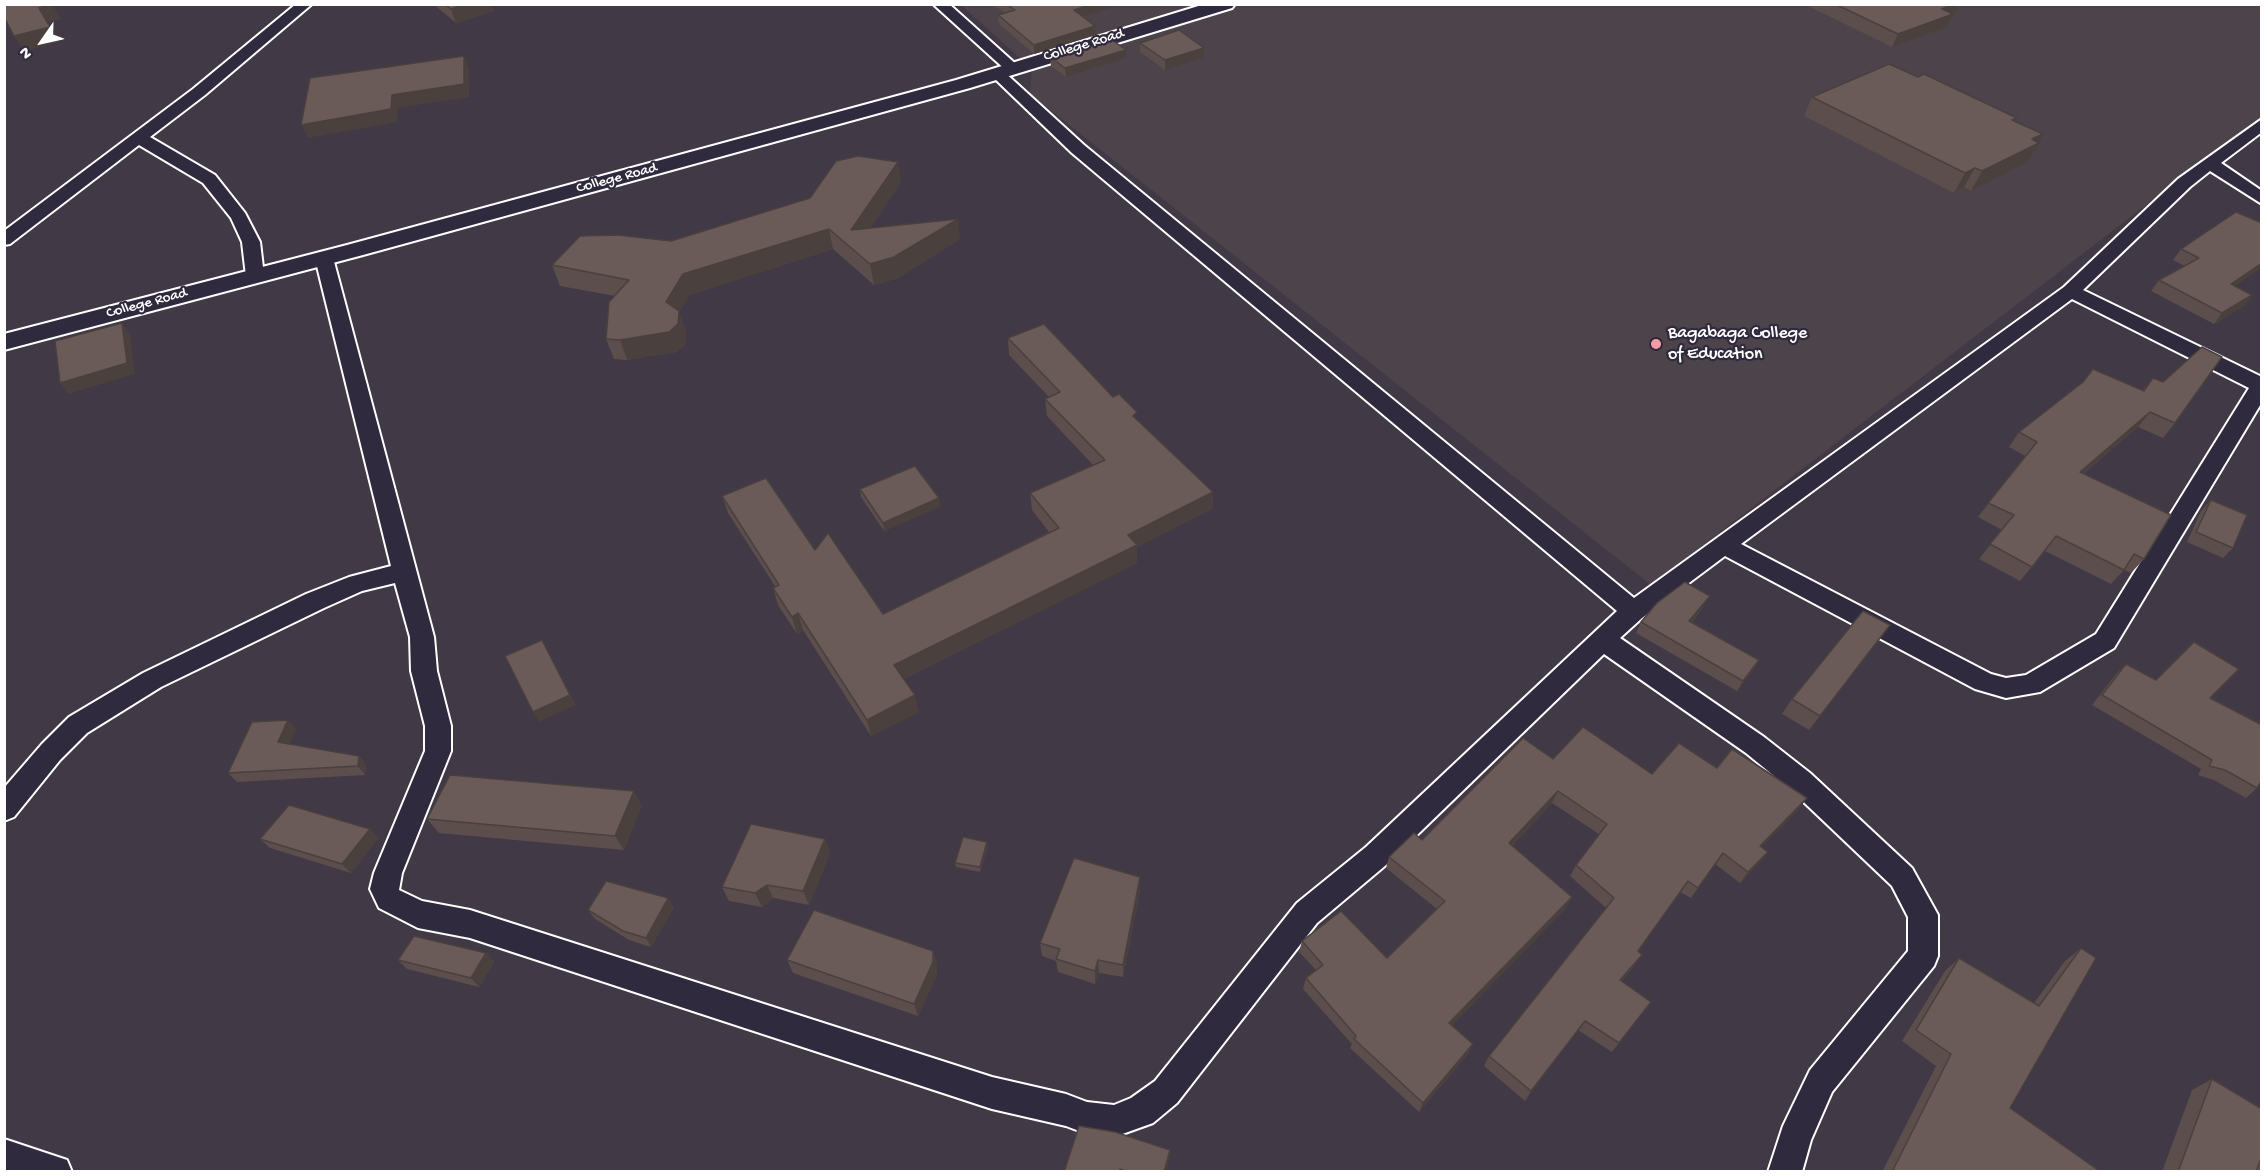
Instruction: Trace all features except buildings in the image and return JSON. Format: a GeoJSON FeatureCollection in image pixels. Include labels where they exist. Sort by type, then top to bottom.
{"type":"FeatureCollection","features":[{"type":"Feature","properties":{"kind":"street"},"geometry":{"type":"LineString","coordinates":[[4,240],[199,92],[305,4]]}},
{"type":"Feature","properties":{"kind":"street"},"geometry":{"type":"LineString","coordinates":[[940,4],[1078,149],[1633,611]]}},
{"type":"Feature","properties":{"kind":"street","name":"College Road"},"geometry":{"type":"LineString","coordinates":[[4,342],[324,258],[1005,71],[1226,4]]}},
{"type":"Feature","properties":{"kind":"street"},"geometry":{"type":"LineString","coordinates":[[324,258],[422,638],[424,671],[438,726],[438,751],[388,873],[384,889],[388,899],[418,914],[470,924],[904,1062],[992,1093],[1066,1110],[1087,1118],[1114,1121],[1141,1111],[1166,1092],[1307,913],[1376,856],[1633,611],[2071,291],[2184,183],[2262,124]]}},
{"type":"Feature","properties":{"kind":"street"},"geometry":{"type":"LineString","coordinates":[[137,137],[209,179],[239,217],[252,242],[255,276]]}},
{"type":"Feature","properties":{"kind":"street"},"geometry":{"type":"LineString","coordinates":[[2211,164],[2262,199]]}},
{"type":"Feature","properties":{"kind":"street"},"geometry":{"type":"LineString","coordinates":[[1722,544],[1984,682],[2006,688],[2031,685],[2104,641],[2261,386],[2071,291]]}},
{"type":"Feature","properties":{"kind":"street"},"geometry":{"type":"LineString","coordinates":[[4,809],[51,752],[78,725],[152,680],[357,583],[404,572]]}},
{"type":"Feature","properties":{"kind":"street"},"geometry":{"type":"LineString","coordinates":[[1602,639],[1755,745],[1800,781],[1902,877],[1923,915],[1923,956],[1821,1081],[1796,1138],[1785,1172]]}},
{"type":"Feature","properties":{"kind":"street"},"geometry":{"type":"LineString","coordinates":[[4,1156],[55,1172]]}},
{"type":"Feature","properties":{"kind":"shaded area","name":"Bagabaga College of Education"},"geometry":{"type":"Polygon","coordinates":[[[961,5],[2261,5],[2261,117],[1651,585],[1030,94],[1032,69],[961,5]]]}},
{"type":"Feature","properties":{"kind":"place","name":"Bagabaga College of Education"},"geometry":{"type":"Point","coordinates":[1656,344]}}]}
